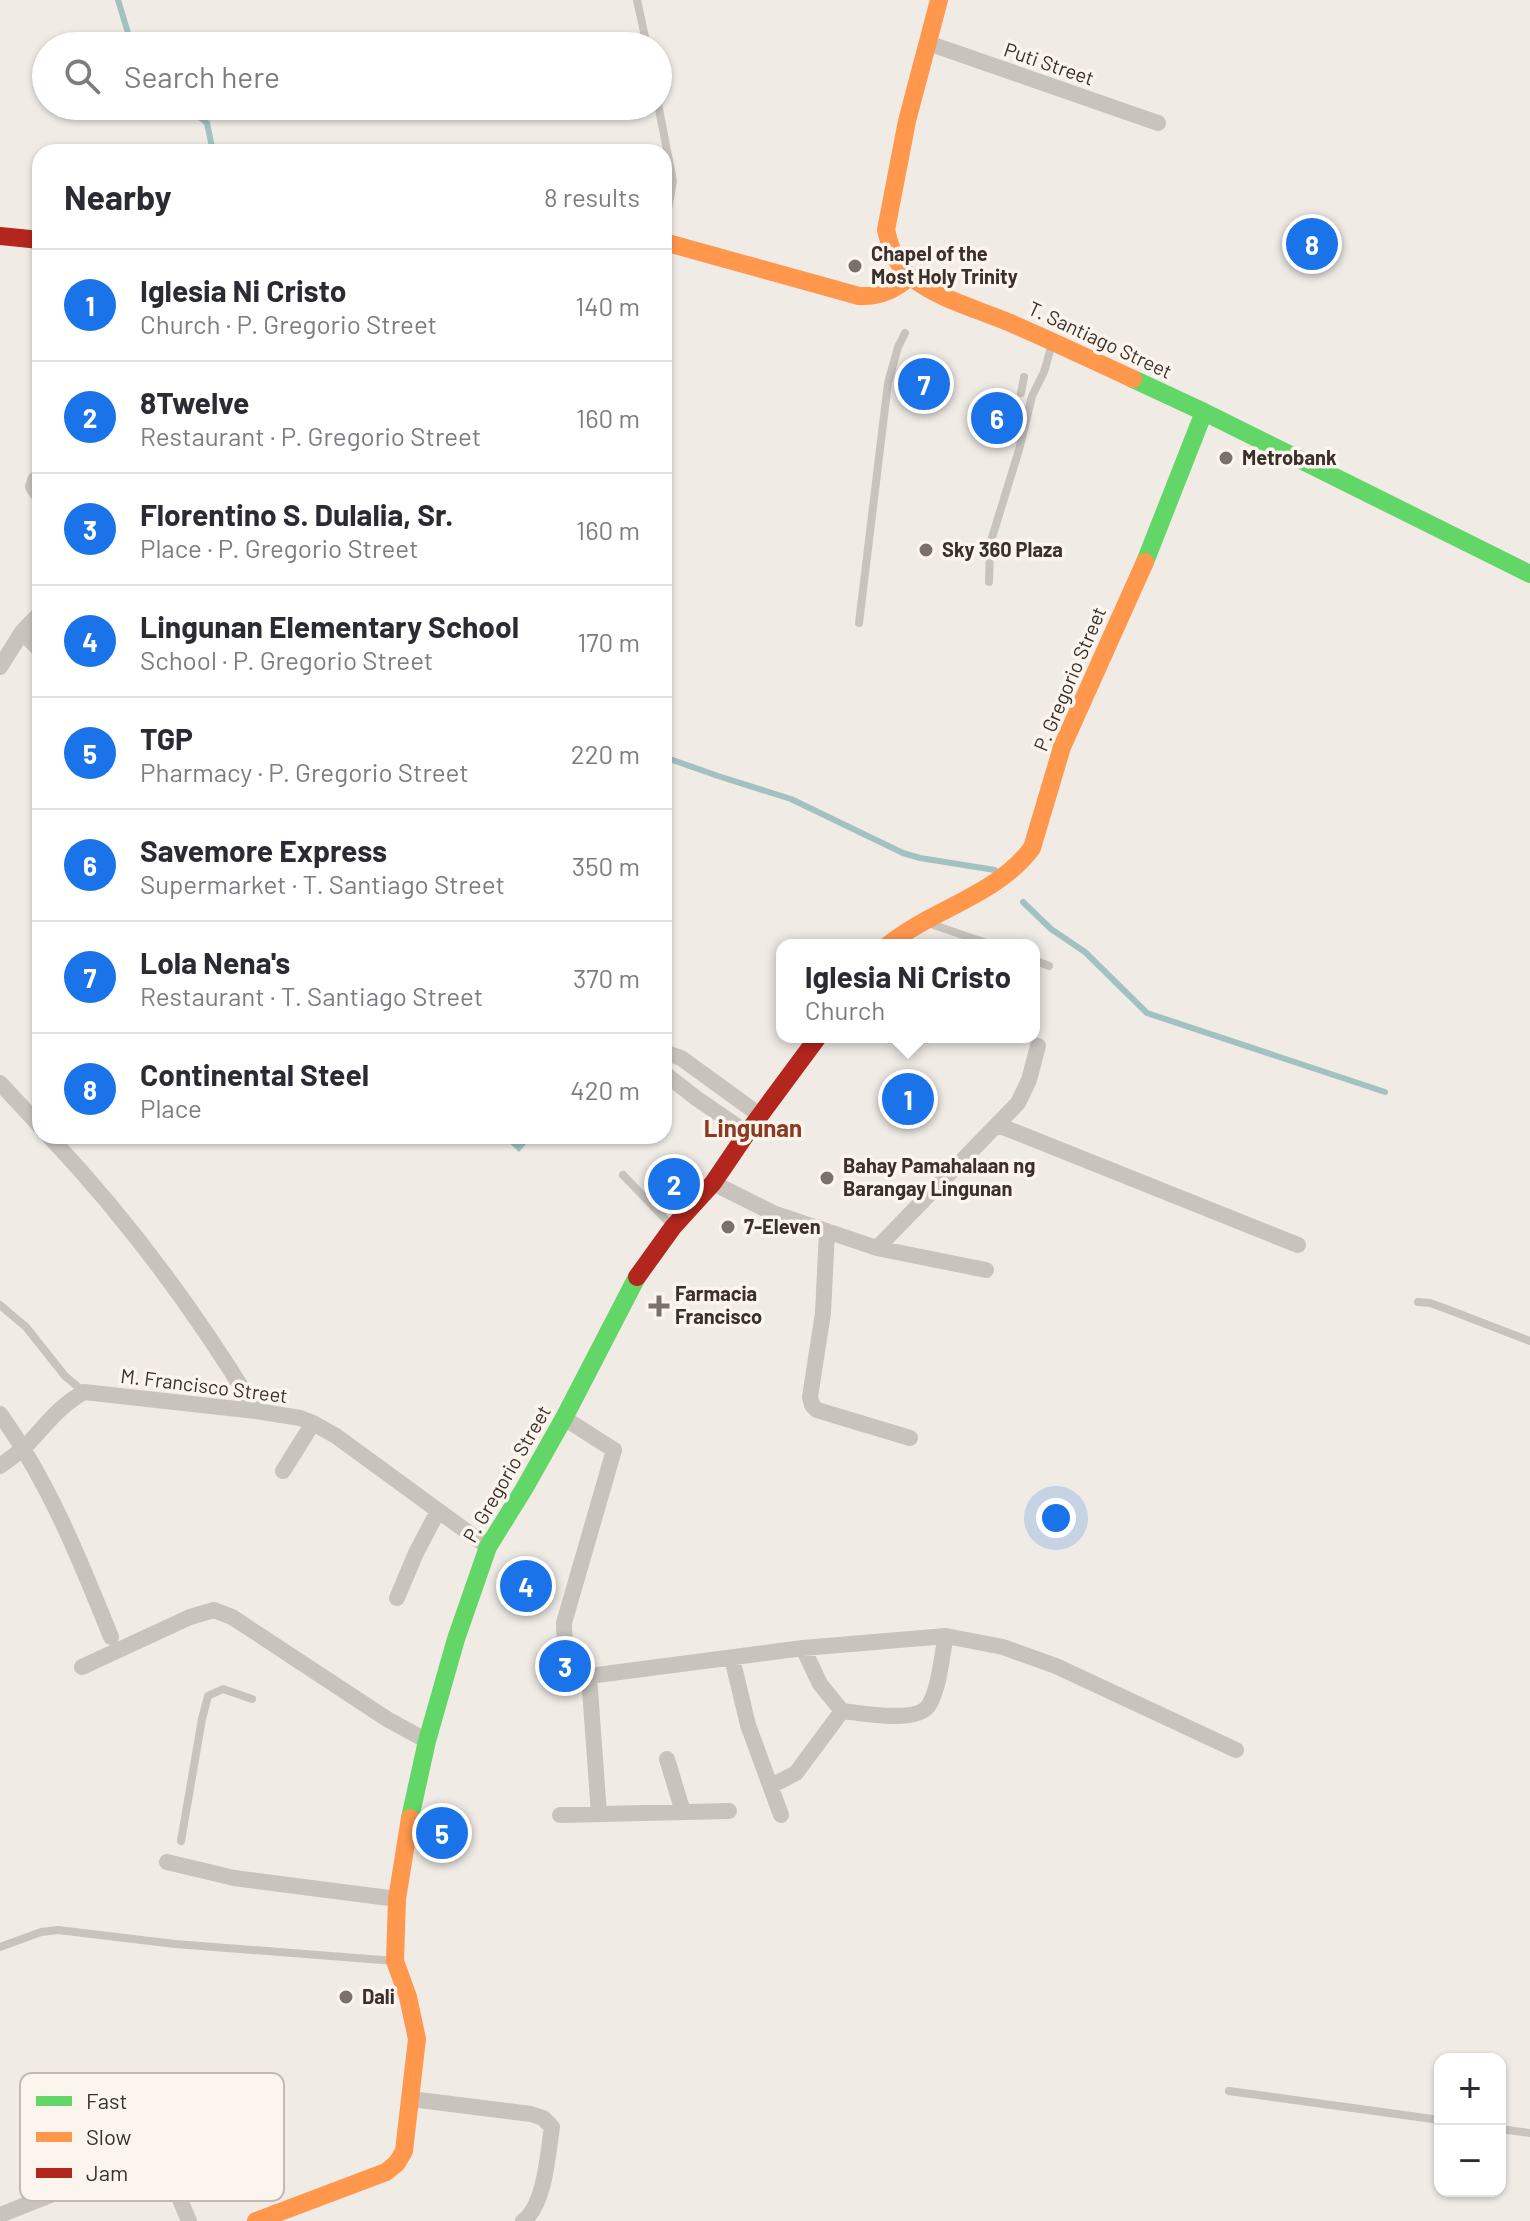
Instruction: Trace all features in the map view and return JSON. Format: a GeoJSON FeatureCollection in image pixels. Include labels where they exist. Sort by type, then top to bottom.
{"type":"FeatureCollection","features":[{"type":"Feature","properties":{"kind":"street","name":"T. Santiago Street"},"geometry":{"type":"LineString","coordinates":[[939,0],[907,121],[886,230],[897,262],[910,277],[933,291],[1052,341],[1204,412],[1530,574]]}},
{"type":"Feature","properties":{"kind":"street","name":"Puti Street"},"geometry":{"type":"LineString","coordinates":[[928,43],[1158,123]]}},
{"type":"Feature","properties":{"kind":"street"},"geometry":{"type":"LineString","coordinates":[[0,236],[32,239]]}},
{"type":"Feature","properties":{"kind":"street"},"geometry":{"type":"LineString","coordinates":[[672,244],[859,296],[876,297],[891,292],[910,277]]}},
{"type":"Feature","properties":{"kind":"street","name":"P. Gregorio Street"},"geometry":{"type":"LineString","coordinates":[[896,939],[922,921],[991,885],[1023,863],[1032,848],[1062,747],[1137,583],[1204,412]]}},
{"type":"Feature","properties":{"kind":"street"},"geometry":{"type":"LineString","coordinates":[[0,667],[32,621]]}},
{"type":"Feature","properties":{"kind":"street"},"geometry":{"type":"LineString","coordinates":[[22,632],[32,642]]}},
{"type":"Feature","properties":{"kind":"street","name":"P. Gregorio Street"},"geometry":{"type":"LineString","coordinates":[[256,2221],[386,2172],[397,2163],[404,2151],[417,2039],[408,1997],[395,1961],[397,1899],[410,1817],[427,1741],[456,1639],[488,1547],[564,1418],[631,1286],[673,1227],[713,1183],[814,1043]]}},
{"type":"Feature","properties":{"kind":"street"},"geometry":{"type":"LineString","coordinates":[[877,1248],[1018,1103],[1029,1080],[1038,1046]]}},
{"type":"Feature","properties":{"kind":"street"},"geometry":{"type":"LineString","coordinates":[[672,1055],[681,1058],[761,1116]]}},
{"type":"Feature","properties":{"kind":"street"},"geometry":{"type":"LineString","coordinates":[[672,1080],[747,1133]]}},
{"type":"Feature","properties":{"kind":"street"},"geometry":{"type":"LineString","coordinates":[[0,1083],[32,1117]]}},
{"type":"Feature","properties":{"kind":"street"},"geometry":{"type":"LineString","coordinates":[[710,1108],[723,1089]]}},
{"type":"Feature","properties":{"kind":"street"},"geometry":{"type":"LineString","coordinates":[[998,1125],[1298,1245]]}},
{"type":"Feature","properties":{"kind":"street"},"geometry":{"type":"LineString","coordinates":[[57,1144],[83,1172],[219,1348],[256,1411]]}},
{"type":"Feature","properties":{"kind":"street"},"geometry":{"type":"LineString","coordinates":[[713,1183],[773,1213],[877,1248],[986,1270]]}},
{"type":"Feature","properties":{"kind":"street"},"geometry":{"type":"LineString","coordinates":[[827,1231],[823,1313],[810,1397],[812,1405],[817,1410],[910,1438]]}},
{"type":"Feature","properties":{"kind":"street"},"geometry":{"type":"LineString","coordinates":[[0,1466],[24,1448],[67,1401],[84,1392]]}},
{"type":"Feature","properties":{"kind":"street","name":"M. Francisco Street"},"geometry":{"type":"LineString","coordinates":[[84,1392],[300,1418],[336,1436],[488,1547]]}},
{"type":"Feature","properties":{"kind":"street"},"geometry":{"type":"LineString","coordinates":[[0,1414],[24,1448],[78,1556],[111,1637]]}},
{"type":"Feature","properties":{"kind":"street"},"geometry":{"type":"LineString","coordinates":[[564,1418],[614,1450],[564,1623],[564,1646],[578,1672],[589,1676],[803,1648],[946,1636],[1003,1647],[1056,1666],[1236,1750]]}},
{"type":"Feature","properties":{"kind":"street"},"geometry":{"type":"LineString","coordinates":[[283,1471],[313,1423]]}},
{"type":"Feature","properties":{"kind":"street"},"geometry":{"type":"LineString","coordinates":[[397,1598],[438,1511]]}},
{"type":"Feature","properties":{"kind":"street"},"geometry":{"type":"LineString","coordinates":[[82,1667],[190,1617],[214,1610],[232,1617],[387,1719],[427,1741]]}},
{"type":"Feature","properties":{"kind":"street"},"geometry":{"type":"LineString","coordinates":[[803,1648],[820,1684],[842,1711],[889,1716],[921,1712],[928,1707],[946,1636]]}},
{"type":"Feature","properties":{"kind":"street"},"geometry":{"type":"LineString","coordinates":[[732,1658],[748,1725],[781,1815]]}},
{"type":"Feature","properties":{"kind":"street"},"geometry":{"type":"LineString","coordinates":[[589,1676],[599,1814]]}},
{"type":"Feature","properties":{"kind":"street"},"geometry":{"type":"LineString","coordinates":[[771,1786],[796,1773],[842,1711]]}},
{"type":"Feature","properties":{"kind":"street"},"geometry":{"type":"LineString","coordinates":[[667,1759],[683,1812]]}},
{"type":"Feature","properties":{"kind":"street"},"geometry":{"type":"LineString","coordinates":[[560,1815],[729,1811]]}},
{"type":"Feature","properties":{"kind":"street"},"geometry":{"type":"LineString","coordinates":[[167,1862],[234,1878],[397,1899]]}},
{"type":"Feature","properties":{"kind":"street"},"geometry":{"type":"LineString","coordinates":[[411,2099],[531,2114],[543,2118],[552,2127],[537,2204],[523,2221]]}},
{"type":"Feature","properties":{"kind":"street"},"geometry":{"type":"LineString","coordinates":[[0,2215],[35,2201]]}},
{"type":"Feature","properties":{"kind":"street"},"geometry":{"type":"LineString","coordinates":[[180,2201],[189,2221]]}},
{"type":"Feature","properties":{"kind":"lane"},"geometry":{"type":"LineString","coordinates":[[637,0],[644,32]]}},
{"type":"Feature","properties":{"kind":"lane"},"geometry":{"type":"LineString","coordinates":[[661,120],[666,144]]}},
{"type":"Feature","properties":{"kind":"lane"},"geometry":{"type":"LineString","coordinates":[[859,623],[888,383],[905,333]]}},
{"type":"Feature","properties":{"kind":"lane"},"geometry":{"type":"LineString","coordinates":[[989,582],[990,544],[1032,396],[1044,372],[1052,341]]}},
{"type":"Feature","properties":{"kind":"lane"},"geometry":{"type":"LineString","coordinates":[[1021,393],[1024,377]]}},
{"type":"Feature","properties":{"kind":"lane"},"geometry":{"type":"LineString","coordinates":[[922,921],[974,939]]}},
{"type":"Feature","properties":{"kind":"lane"},"geometry":{"type":"LineString","coordinates":[[1040,962],[1049,966]]}},
{"type":"Feature","properties":{"kind":"lane"},"geometry":{"type":"LineString","coordinates":[[623,1175],[673,1227]]}},
{"type":"Feature","properties":{"kind":"lane"},"geometry":{"type":"LineString","coordinates":[[1418,1302],[1430,1303],[1530,1341]]}},
{"type":"Feature","properties":{"kind":"lane"},"geometry":{"type":"LineString","coordinates":[[0,1305],[26,1327],[65,1376],[84,1392]]}},
{"type":"Feature","properties":{"kind":"lane"},"geometry":{"type":"LineString","coordinates":[[181,1841],[208,1696],[223,1689],[252,1699]]}},
{"type":"Feature","properties":{"kind":"lane"},"geometry":{"type":"LineString","coordinates":[[0,1947],[41,1932],[58,1930],[175,1944],[395,1961]]}},
{"type":"Feature","properties":{"kind":"lane"},"geometry":{"type":"LineString","coordinates":[[1229,2091],[1434,2119]]}},
{"type":"Feature","properties":{"kind":"lane"},"geometry":{"type":"LineString","coordinates":[[1506,2130],[1530,2133]]}},
{"type":"Feature","properties":{"kind":"water"},"geometry":{"type":"Polygon","coordinates":[[[510,1144],[526,1144],[519,1152],[510,1144]]]}},
{"type":"Feature","properties":{"kind":"waterway"},"geometry":{"type":"LineString","coordinates":[[118,0],[128,32]]}},
{"type":"Feature","properties":{"kind":"waterway"},"geometry":{"type":"LineString","coordinates":[[203,120],[207,123],[211,144]]}},
{"type":"Feature","properties":{"kind":"waterway"},"geometry":{"type":"LineString","coordinates":[[672,760],[791,799],[903,853],[995,870]]}},
{"type":"Feature","properties":{"kind":"waterway"},"geometry":{"type":"LineString","coordinates":[[1023,902],[1051,929],[1085,952],[1147,1013],[1385,1092]]}},
{"type":"Feature","properties":{"kind":"traffic: fast"},"geometry":{"type":"LineString","coordinates":[[1133,379],[1530,574]]}},
{"type":"Feature","properties":{"kind":"traffic: fast"},"geometry":{"type":"LineString","coordinates":[[1145,562],[1204,412]]}},
{"type":"Feature","properties":{"kind":"traffic: fast"},"geometry":{"type":"LineString","coordinates":[[410,1818],[427,1741],[456,1639],[488,1547],[564,1418],[637,1277]]}},
{"type":"Feature","properties":{"kind":"traffic: slow"},"geometry":{"type":"LineString","coordinates":[[939,0],[907,121],[886,230],[895,257],[907,274],[934,292],[1133,379]]}},
{"type":"Feature","properties":{"kind":"traffic: slow"},"geometry":{"type":"LineString","coordinates":[[672,244],[859,296],[886,292],[910,277]]}},
{"type":"Feature","properties":{"kind":"traffic: slow"},"geometry":{"type":"LineString","coordinates":[[896,939],[1001,878],[1032,848],[1062,747],[1145,562]]}},
{"type":"Feature","properties":{"kind":"traffic: slow"},"geometry":{"type":"LineString","coordinates":[[256,2221],[386,2172],[397,2163],[404,2151],[417,2039],[408,1997],[395,1961],[397,1899],[410,1818]]}},
{"type":"Feature","properties":{"kind":"traffic: jam"},"geometry":{"type":"LineString","coordinates":[[0,236],[32,239]]}},
{"type":"Feature","properties":{"kind":"traffic: jam"},"geometry":{"type":"LineString","coordinates":[[637,1277],[673,1227],[713,1183],[814,1043]]}},
{"type":"Feature","properties":{"kind":"place","name":"Continental Steel"},"geometry":{"type":"Point","coordinates":[1312,244]}},
{"type":"Feature","properties":{"kind":"place","name":"Chapel of the Most Holy Trinity"},"geometry":{"type":"Point","coordinates":[855,266]}},
{"type":"Feature","properties":{"kind":"place","name":"Lola Nena's"},"geometry":{"type":"Point","coordinates":[924,384]}},
{"type":"Feature","properties":{"kind":"place","name":"Savemore Express"},"geometry":{"type":"Point","coordinates":[997,418]}},
{"type":"Feature","properties":{"kind":"place","name":"Metrobank"},"geometry":{"type":"Point","coordinates":[1226,458]}},
{"type":"Feature","properties":{"kind":"place","name":"Sky 360 Plaza"},"geometry":{"type":"Point","coordinates":[926,550]}},
{"type":"Feature","properties":{"kind":"place","name":"Iglesia Ni Cristo"},"geometry":{"type":"Point","coordinates":[908,1099]}},
{"type":"Feature","properties":{"kind":"place","name":"Bahay Pamahalaan ng Barangay Lingunan"},"geometry":{"type":"Point","coordinates":[827,1178]}},
{"type":"Feature","properties":{"kind":"place","name":"8Twelve"},"geometry":{"type":"Point","coordinates":[674,1184]}},
{"type":"Feature","properties":{"kind":"place","name":"7-Eleven"},"geometry":{"type":"Point","coordinates":[728,1227]}},
{"type":"Feature","properties":{"kind":"place","name":"Farmacia Francisco"},"geometry":{"type":"Point","coordinates":[659,1306]}},
{"type":"Feature","properties":{"kind":"place","name":"Lingunan Elementary School"},"geometry":{"type":"Point","coordinates":[526,1586]}},
{"type":"Feature","properties":{"kind":"place","name":"Florentino S. Dulalia, Sr."},"geometry":{"type":"Point","coordinates":[565,1666]}},
{"type":"Feature","properties":{"kind":"place","name":"TGP"},"geometry":{"type":"Point","coordinates":[442,1833]}},
{"type":"Feature","properties":{"kind":"place","name":"Dali"},"geometry":{"type":"Point","coordinates":[346,1997]}},
{"type":"Feature","properties":{"kind":"district","name":"Lingunan"},"geometry":{"type":"Point","coordinates":[753,1129]}}]}
